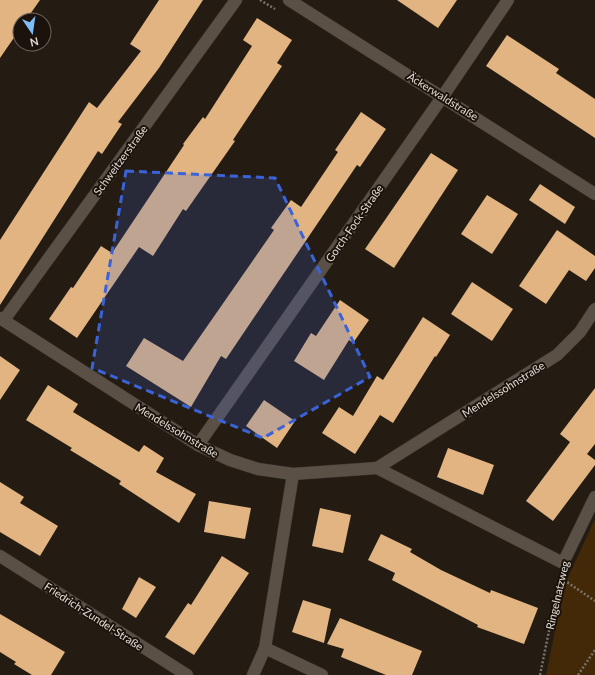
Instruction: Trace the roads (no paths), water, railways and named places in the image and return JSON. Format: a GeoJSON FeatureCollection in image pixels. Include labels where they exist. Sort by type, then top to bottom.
{"type":"FeatureCollection","features":[{"type":"Feature","properties":{"kind":"street","name":"Schweitzerstraße"},"geometry":{"type":"LineString","coordinates":[[2,319],[236,0]]}},
{"type":"Feature","properties":{"kind":"street","name":"Äckerwaldstraße"},"geometry":{"type":"LineString","coordinates":[[289,0],[443,96],[595,194]]}},
{"type":"Feature","properties":{"kind":"street","name":"Gorch-Fock-Straße"},"geometry":{"type":"LineString","coordinates":[[198,445],[443,96],[508,0]]}},
{"type":"Feature","properties":{"kind":"street","name":"Mendelssohnstraße"},"geometry":{"type":"LineString","coordinates":[[2,319],[198,445],[230,460],[258,469],[293,474],[377,468],[557,355],[580,332],[595,309]]}},
{"type":"Feature","properties":{"kind":"street","name":"Ringelnatzweg"},"geometry":{"type":"LineString","coordinates":[[377,468],[563,563],[595,497]]}},
{"type":"Feature","properties":{"kind":"street"},"geometry":{"type":"LineString","coordinates":[[253,675],[265,648],[293,474]]}},
{"type":"Feature","properties":{"kind":"street","name":"Friedrich-Zundel-Straße"},"geometry":{"type":"LineString","coordinates":[[0,556],[188,675]]}},
{"type":"Feature","properties":{"kind":"street"},"geometry":{"type":"LineString","coordinates":[[265,648],[322,675]]}}]}
